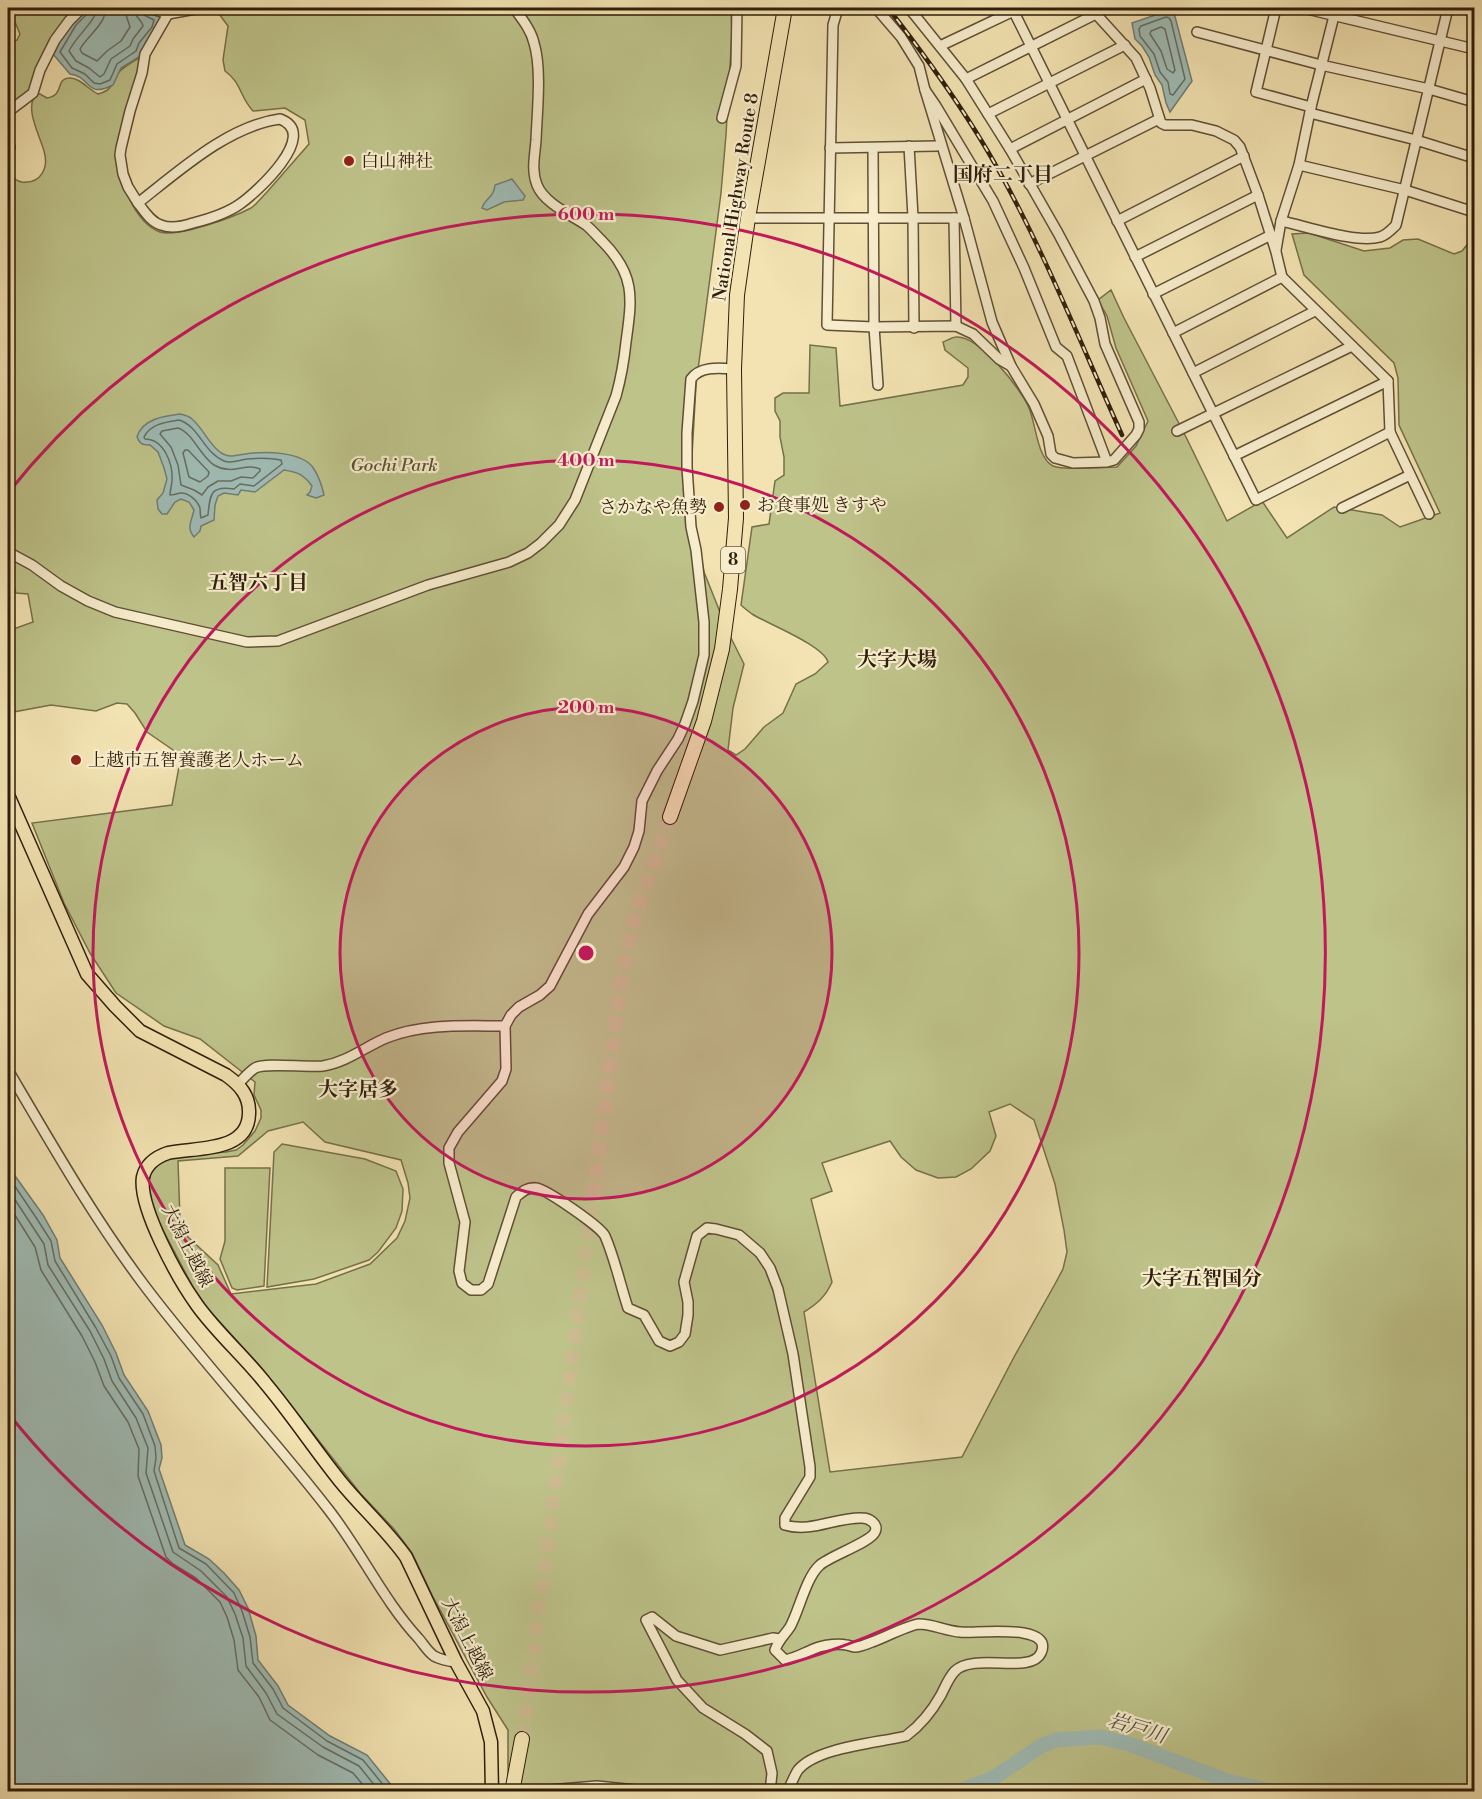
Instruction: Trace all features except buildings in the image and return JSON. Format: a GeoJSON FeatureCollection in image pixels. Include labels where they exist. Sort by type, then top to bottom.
{"type":"FeatureCollection","features":[{"type":"Feature","properties":{"kind":"highway","name":"National Highway Route 8"},"geometry":{"type":"LineString","coordinates":[[670,817],[704,721],[722,649],[736,518],[734,369],[737,295],[748,218],[785,8]]}},
{"type":"Feature","properties":{"kind":"highway"},"geometry":{"type":"LineString","coordinates":[[517,1789],[522,1739]]}},
{"type":"Feature","properties":{"kind":"main road"},"geometry":{"type":"LineString","coordinates":[[8,795],[87,974],[140,1031],[226,1075],[238,1084]]}},
{"type":"Feature","properties":{"kind":"main road","name":"大潟上越線"},"geometry":{"type":"LineString","coordinates":[[238,1084],[248,1100],[249,1118],[245,1131],[223,1145],[177,1151],[154,1160],[143,1177],[143,1197],[149,1214],[173,1264],[198,1306],[266,1383],[335,1475],[406,1557],[456,1662],[478,1699],[490,1742],[492,1791]]}},
{"type":"Feature","properties":{"kind":"street"},"geometry":{"type":"LineString","coordinates":[[8,112],[33,93],[40,70],[55,40],[82,8]]}},
{"type":"Feature","properties":{"kind":"street"},"geometry":{"type":"LineString","coordinates":[[149,8],[168,14],[201,8]]}},
{"type":"Feature","properties":{"kind":"street"},"geometry":{"type":"LineString","coordinates":[[8,552],[88,601],[115,612],[247,642],[278,641],[428,585],[509,562],[528,553],[552,533],[575,500],[618,389],[631,309],[630,291],[625,268],[615,255],[587,226],[568,215],[542,194],[537,185],[533,170],[538,75],[535,44],[526,24],[514,8]]}},
{"type":"Feature","properties":{"kind":"street"},"geometry":{"type":"LineString","coordinates":[[722,118],[736,66],[737,8]]}},
{"type":"Feature","properties":{"kind":"street"},"geometry":{"type":"LineString","coordinates":[[838,8],[833,25],[827,325],[914,328],[956,326],[973,334],[999,359],[1011,366]]}},
{"type":"Feature","properties":{"kind":"street"},"geometry":{"type":"LineString","coordinates":[[876,8],[901,37],[919,66],[959,218],[992,322],[1011,366],[1034,404],[1048,436],[1051,454],[1055,458],[1072,463],[1114,460],[1139,429],[1139,422],[1105,344],[1101,318],[1094,301],[1010,149],[966,79],[911,10]]}},
{"type":"Feature","properties":{"kind":"street"},"geometry":{"type":"LineString","coordinates":[[911,10],[925,8]]}},
{"type":"Feature","properties":{"kind":"street"},"geometry":{"type":"LineString","coordinates":[[1276,8],[1256,92],[1474,158]]}},
{"type":"Feature","properties":{"kind":"street"},"geometry":{"type":"LineString","coordinates":[[1302,8],[1335,11],[1474,49]]}},
{"type":"Feature","properties":{"kind":"street"},"geometry":{"type":"LineString","coordinates":[[1281,221],[1352,238],[1378,238],[1385,235],[1395,225],[1448,8]]}},
{"type":"Feature","properties":{"kind":"street"},"geometry":{"type":"LineString","coordinates":[[940,46],[1015,9],[1067,120],[1256,500],[1390,432]]}},
{"type":"Feature","properties":{"kind":"street"},"geometry":{"type":"LineString","coordinates":[[966,79],[1095,11],[1136,58],[1146,79],[1159,119],[1165,125],[1192,125],[1216,131],[1234,140],[1244,156],[1258,195],[1282,277],[1388,381],[1390,432],[1429,514]]}},
{"type":"Feature","properties":{"kind":"street"},"geometry":{"type":"LineString","coordinates":[[1276,252],[1281,221],[1299,165],[1335,11]]}},
{"type":"Feature","properties":{"kind":"street"},"geometry":{"type":"LineString","coordinates":[[138,203],[226,138],[280,119],[291,128],[294,137],[286,157],[268,181],[239,205],[225,213],[184,225],[161,226],[145,213],[138,203],[128,187],[120,155],[145,54],[168,14]]}},
{"type":"Feature","properties":{"kind":"street"},"geometry":{"type":"LineString","coordinates":[[1197,32],[1474,102]]}},
{"type":"Feature","properties":{"kind":"street"},"geometry":{"type":"LineString","coordinates":[[988,114],[1125,45]]}},
{"type":"Feature","properties":{"kind":"street"},"geometry":{"type":"LineString","coordinates":[[1010,149],[1146,79]]}},
{"type":"Feature","properties":{"kind":"street"},"geometry":{"type":"LineString","coordinates":[[925,90],[993,201],[1024,268],[1056,347],[1067,356],[1107,462]]}},
{"type":"Feature","properties":{"kind":"street"},"geometry":{"type":"LineString","coordinates":[[1029,184],[1159,119]]}},
{"type":"Feature","properties":{"kind":"street"},"geometry":{"type":"LineString","coordinates":[[830,148],[937,146]]}},
{"type":"Feature","properties":{"kind":"street"},"geometry":{"type":"LineString","coordinates":[[909,147],[913,217],[914,328]]}},
{"type":"Feature","properties":{"kind":"street"},"geometry":{"type":"LineString","coordinates":[[873,148],[874,327],[878,385]]}},
{"type":"Feature","properties":{"kind":"street"},"geometry":{"type":"LineString","coordinates":[[1117,221],[1244,156]]}},
{"type":"Feature","properties":{"kind":"street"},"geometry":{"type":"LineString","coordinates":[[1299,165],[1405,190],[1474,212]]}},
{"type":"Feature","properties":{"kind":"street"},"geometry":{"type":"LineString","coordinates":[[1135,257],[1258,195]]}},
{"type":"Feature","properties":{"kind":"street"},"geometry":{"type":"LineString","coordinates":[[748,218],[959,218]]}},
{"type":"Feature","properties":{"kind":"street"},"geometry":{"type":"LineString","coordinates":[[956,326],[959,218]]}},
{"type":"Feature","properties":{"kind":"street"},"geometry":{"type":"LineString","coordinates":[[1154,294],[1271,235]]}},
{"type":"Feature","properties":{"kind":"street"},"geometry":{"type":"LineString","coordinates":[[1173,333],[1282,277]]}},
{"type":"Feature","properties":{"kind":"street"},"geometry":{"type":"LineString","coordinates":[[1193,374],[1315,311]]}},
{"type":"Feature","properties":{"kind":"street"},"geometry":{"type":"LineString","coordinates":[[1177,431],[1352,346]]}},
{"type":"Feature","properties":{"kind":"street"},"geometry":{"type":"LineString","coordinates":[[734,369],[707,369],[695,374],[691,379],[687,467],[691,527],[696,550],[704,622],[704,655],[685,724],[642,801],[639,831],[624,867],[588,914],[550,986],[516,1011],[505,1026],[506,1069],[502,1081],[458,1132],[449,1148],[449,1164],[465,1222],[459,1271],[462,1283],[471,1290],[481,1290],[488,1284],[516,1197],[524,1190],[534,1187],[560,1200],[604,1233],[628,1308],[644,1315],[659,1341],[670,1346],[679,1342],[685,1334],[688,1302],[684,1282],[697,1236],[707,1228],[726,1231],[739,1235],[760,1252],[770,1268],[778,1289],[793,1354],[810,1467],[810,1477],[784,1518],[785,1525],[794,1528],[865,1518],[871,1520],[876,1530],[875,1534],[820,1566],[814,1572],[789,1629],[780,1639],[775,1650],[785,1660],[819,1647],[843,1644],[857,1647],[917,1624],[959,1632],[1018,1631],[1033,1635],[1040,1640],[1041,1653],[1036,1659],[1023,1663],[972,1663],[956,1670],[938,1701],[915,1730],[906,1736],[828,1752],[813,1759],[798,1770],[787,1791]]}},
{"type":"Feature","properties":{"kind":"street"},"geometry":{"type":"LineString","coordinates":[[1234,456],[1388,381]]}},
{"type":"Feature","properties":{"kind":"street"},"geometry":{"type":"LineString","coordinates":[[1342,507],[1410,475]]}},
{"type":"Feature","properties":{"kind":"street"},"geometry":{"type":"LineString","coordinates":[[238,1084],[255,1068],[325,1065],[360,1052],[386,1038],[408,1032],[440,1026],[505,1026]]}},
{"type":"Feature","properties":{"kind":"street"},"geometry":{"type":"LineString","coordinates":[[8,1070],[78,1187],[145,1286],[328,1508],[352,1541],[399,1617],[433,1655],[443,1660],[456,1662]]}},
{"type":"Feature","properties":{"kind":"street"},"geometry":{"type":"LineString","coordinates":[[770,1791],[772,1773],[767,1751],[745,1734],[703,1708],[677,1680],[646,1620],[652,1617],[676,1636],[720,1650],[773,1638],[780,1639]]}},
{"type":"Feature","properties":{"kind":"street"},"geometry":{"type":"LineString","coordinates":[[517,1789],[597,1786],[656,1791]]}},
{"type":"Feature","properties":{"kind":"green space"},"geometry":{"type":"Polygon","coordinates":[[[8,8],[57,8],[58,10],[78,8],[30,90],[8,108],[8,45],[17,40],[20,34],[15,22],[8,19],[8,8]]]}},
{"type":"Feature","properties":{"kind":"green space","name":"Gochi Park"},"geometry":{"type":"Polygon","coordinates":[[[223,8],[731,8],[732,32],[726,135],[721,193],[696,385],[691,474],[693,517],[704,572],[728,632],[744,664],[733,708],[728,750],[736,755],[745,749],[764,727],[783,713],[796,684],[815,674],[828,662],[824,655],[806,642],[752,614],[741,605],[752,527],[769,524],[775,481],[784,475],[780,421],[775,411],[775,398],[783,393],[809,393],[810,345],[836,348],[840,406],[963,385],[968,377],[968,368],[945,350],[943,342],[954,337],[965,339],[976,345],[998,365],[1025,399],[1040,448],[1048,462],[1053,466],[1065,468],[1117,467],[1136,446],[1148,421],[1116,348],[1107,316],[1098,300],[1111,290],[1227,521],[1262,501],[1287,538],[1334,507],[1382,515],[1400,527],[1440,513],[1399,425],[1398,378],[1394,363],[1304,275],[1292,234],[1309,233],[1364,251],[1390,248],[1403,240],[1418,239],[1454,254],[1462,251],[1474,236],[1474,1791],[511,1791],[508,1780],[508,1730],[487,1697],[412,1553],[394,1529],[360,1493],[260,1366],[207,1308],[194,1289],[154,1213],[148,1190],[150,1175],[157,1165],[174,1156],[236,1150],[255,1131],[261,1118],[261,1110],[254,1095],[255,1082],[200,1039],[164,1026],[116,993],[90,953],[64,903],[32,823],[172,805],[180,761],[173,750],[147,732],[127,704],[117,703],[96,711],[51,705],[8,713],[8,631],[33,622],[28,594],[16,593],[8,570],[8,171],[17,181],[29,182],[39,178],[44,169],[44,151],[32,114],[36,94],[47,98],[53,96],[62,81],[73,78],[98,94],[106,91],[120,71],[139,58],[138,78],[121,128],[117,151],[124,185],[142,219],[160,232],[179,232],[219,221],[253,206],[309,144],[305,120],[285,108],[253,111],[248,105],[235,80],[225,71],[223,60],[228,26],[219,14],[223,8]],[[1010,1104],[989,1112],[996,1136],[990,1151],[971,1169],[956,1177],[938,1178],[916,1170],[901,1157],[890,1141],[822,1163],[832,1191],[811,1199],[832,1282],[821,1299],[804,1312],[830,1472],[962,1457],[1063,1269],[1067,1252],[1055,1184],[1034,1120],[1010,1104]],[[303,1122],[268,1131],[238,1156],[178,1161],[180,1219],[188,1237],[218,1265],[231,1294],[316,1284],[370,1264],[397,1238],[405,1221],[410,1198],[401,1160],[325,1142],[303,1122]]]}},
{"type":"Feature","properties":{"kind":"green space"},"geometry":{"type":"Polygon","coordinates":[[[282,1144],[365,1159],[396,1171],[403,1189],[402,1211],[396,1228],[369,1260],[314,1279],[267,1287],[274,1152],[282,1144]]]}},
{"type":"Feature","properties":{"kind":"green space"},"geometry":{"type":"Polygon","coordinates":[[[225,1168],[270,1168],[264,1286],[237,1290],[232,1288],[220,1259],[225,1241],[225,1168]]]}},
{"type":"Feature","properties":{"kind":"water"},"geometry":{"type":"Polygon","coordinates":[[[85,8],[139,8],[164,16],[157,30],[144,46],[142,55],[121,68],[113,85],[104,89],[93,88],[82,79],[70,74],[52,53],[58,41],[85,8]]]}},
{"type":"Feature","properties":{"kind":"water"},"geometry":{"type":"Polygon","coordinates":[[[1173,9],[1192,81],[1170,112],[1162,85],[1155,75],[1149,57],[1135,39],[1132,23],[1173,9]]]}},
{"type":"Feature","properties":{"kind":"water"},"geometry":{"type":"Polygon","coordinates":[[[512,179],[525,196],[523,200],[504,202],[487,210],[482,208],[493,193],[495,185],[512,179]]]}},
{"type":"Feature","properties":{"kind":"water"},"geometry":{"type":"Polygon","coordinates":[[[180,414],[192,419],[214,447],[226,455],[272,453],[292,456],[309,463],[314,469],[324,495],[316,498],[307,495],[312,486],[309,482],[300,475],[284,470],[255,492],[241,490],[238,495],[224,493],[218,496],[214,520],[201,526],[200,531],[194,537],[190,527],[194,510],[189,502],[181,499],[175,502],[167,514],[162,514],[158,509],[157,500],[163,493],[167,479],[164,468],[158,452],[150,445],[142,444],[137,437],[149,422],[161,417],[180,414]]]}},
{"type":"Feature","properties":{"kind":"water"},"geometry":{"type":"Polygon","coordinates":[[[8,1166],[43,1215],[57,1240],[60,1258],[102,1325],[124,1375],[148,1411],[161,1445],[162,1458],[159,1469],[185,1545],[209,1559],[239,1590],[248,1608],[256,1636],[258,1660],[278,1686],[288,1705],[330,1736],[367,1755],[396,1791],[8,1791],[8,1166]]]}},
{"type":"Feature","properties":{"kind":"waterway","name":"岩戸川"},"geometry":{"type":"LineString","coordinates":[[958,1792],[995,1777],[1041,1746],[1056,1740],[1100,1737],[1129,1744],[1227,1781],[1276,1792]]}},
{"type":"Feature","properties":{"kind":"tunnel"},"geometry":{"type":"LineString","coordinates":[[522,1739],[623,968],[636,914],[670,817]]}},
{"type":"Feature","properties":{"kind":"railway"},"geometry":{"type":"LineString","coordinates":[[888,8],[952,95],[1006,184],[1042,255],[1122,435]]}},
{"type":"Feature","properties":{"kind":"place","name":"白山神社"},"geometry":{"type":"Point","coordinates":[349,161]}},
{"type":"Feature","properties":{"kind":"place","name":"お食事処 きすや"},"geometry":{"type":"Point","coordinates":[745,505]}},
{"type":"Feature","properties":{"kind":"place","name":"さかなや魚勢"},"geometry":{"type":"Point","coordinates":[719,507]}},
{"type":"Feature","properties":{"kind":"place","name":"上越市五智養護老人ホーム"},"geometry":{"type":"Point","coordinates":[76,760]}},
{"type":"Feature","properties":{"kind":"district","name":"国府二丁目"},"geometry":{"type":"Point","coordinates":[1003,175]}},
{"type":"Feature","properties":{"kind":"district","name":"五智六丁目"},"geometry":{"type":"Point","coordinates":[258,583]}},
{"type":"Feature","properties":{"kind":"district","name":"大字大場"},"geometry":{"type":"Point","coordinates":[897,660]}},
{"type":"Feature","properties":{"kind":"district","name":"大字居多"},"geometry":{"type":"Point","coordinates":[358,1090]}},
{"type":"Feature","properties":{"kind":"district","name":"大字五智国分"},"geometry":{"type":"Point","coordinates":[1202,1279]}}]}
